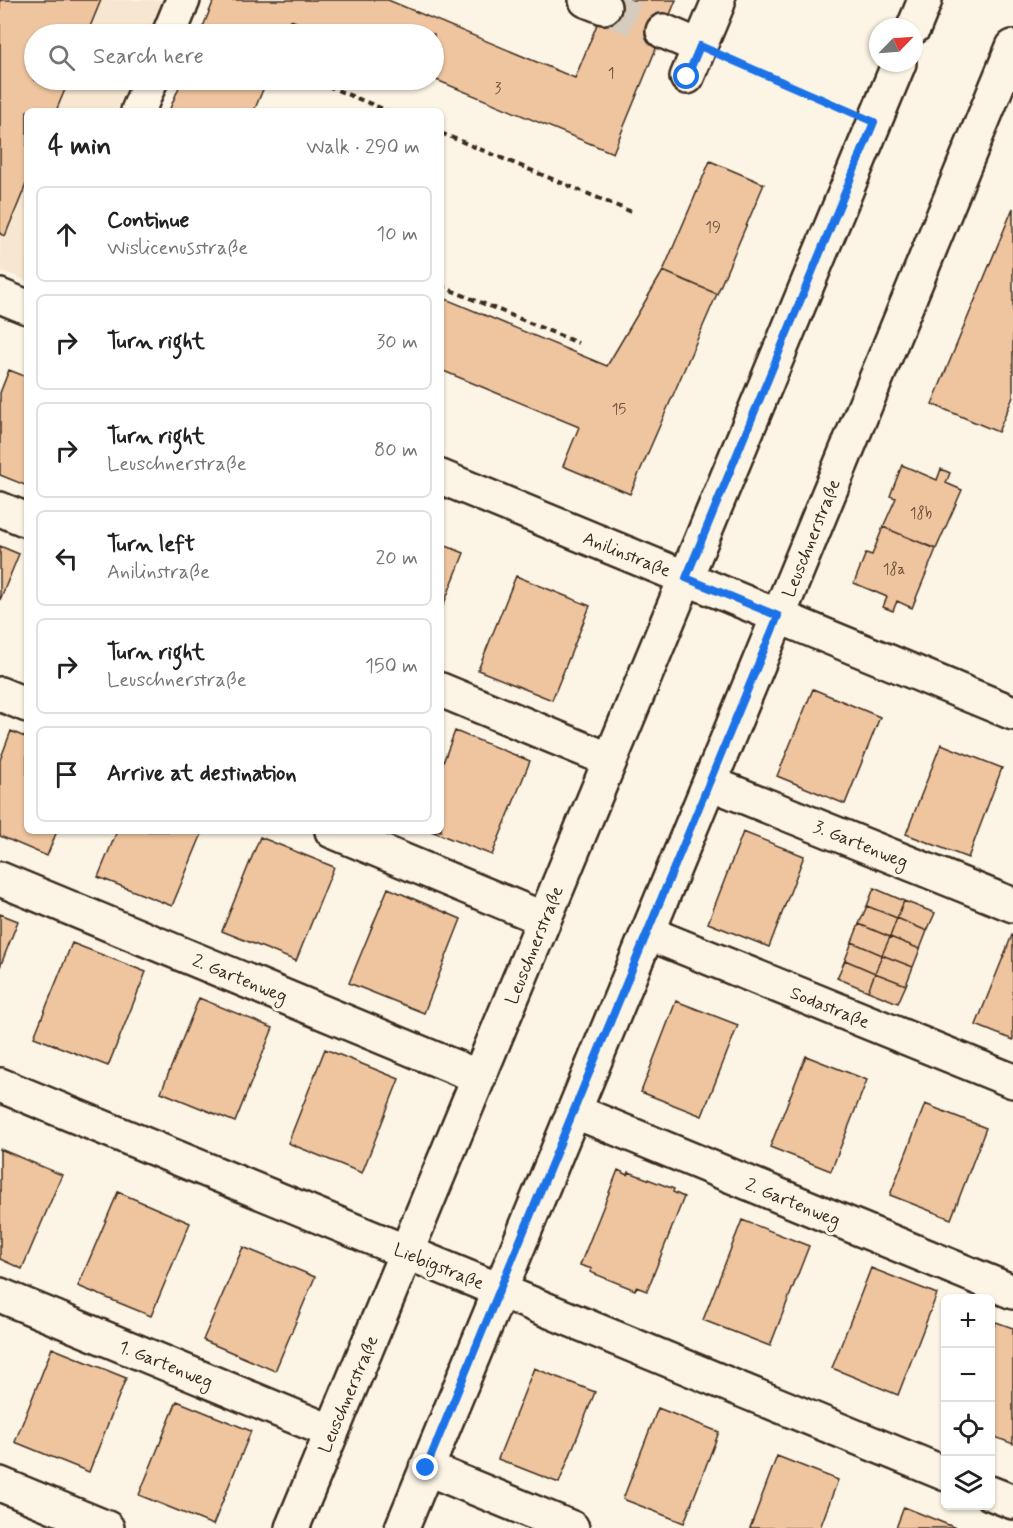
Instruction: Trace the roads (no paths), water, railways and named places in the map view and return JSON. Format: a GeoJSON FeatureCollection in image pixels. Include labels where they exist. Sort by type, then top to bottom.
{"type":"FeatureCollection","features":[{"type":"Feature","properties":{"kind":"street"},"geometry":{"type":"LineString","coordinates":[[173,24],[183,0]]}},
{"type":"Feature","properties":{"kind":"street"},"geometry":{"type":"LineString","coordinates":[[918,18],[925,0]]}},
{"type":"Feature","properties":{"kind":"street"},"geometry":{"type":"LineString","coordinates":[[687,77],[718,3]]}},
{"type":"Feature","properties":{"kind":"street"},"geometry":{"type":"LineString","coordinates":[[663,31],[700,46]]}},
{"type":"Feature","properties":{"kind":"street","name":"Leuschnerstraße"},"geometry":{"type":"LineString","coordinates":[[402,1528],[1013,47]]}},
{"type":"Feature","properties":{"kind":"street","name":"Leuschnerstraße"},"geometry":{"type":"LineString","coordinates":[[292,1528],[895,72]]}},
{"type":"Feature","properties":{"kind":"street"},"geometry":{"type":"LineString","coordinates":[[139,108],[147,90]]}},
{"type":"Feature","properties":{"kind":"street"},"geometry":{"type":"LineString","coordinates":[[0,296],[24,306]]}},
{"type":"Feature","properties":{"kind":"street","name":"Anilinstraße"},"geometry":{"type":"LineString","coordinates":[[444,478],[1013,713]]}},
{"type":"Feature","properties":{"kind":"street"},"geometry":{"type":"LineString","coordinates":[[0,508],[24,519]]}},
{"type":"Feature","properties":{"kind":"street"},"geometry":{"type":"LineString","coordinates":[[444,691],[610,760]]}},
{"type":"Feature","properties":{"kind":"street"},"geometry":{"type":"LineString","coordinates":[[0,694],[24,704]]}},
{"type":"Feature","properties":{"kind":"street","name":"3. Gartenweg"},"geometry":{"type":"LineString","coordinates":[[710,783],[1013,905]]}},
{"type":"Feature","properties":{"kind":"street"},"geometry":{"type":"LineString","coordinates":[[339,834],[544,919]]}},
{"type":"Feature","properties":{"kind":"street","name":"2. Gartenweg"},"geometry":{"type":"LineString","coordinates":[[0,879],[479,1077]]}},
{"type":"Feature","properties":{"kind":"street","name":"Sodastraße"},"geometry":{"type":"LineString","coordinates":[[648,933],[1013,1081]]}},
{"type":"Feature","properties":{"kind":"street","name":"Liebigstraße"},"geometry":{"type":"LineString","coordinates":[[0,1085],[941,1472]]}},
{"type":"Feature","properties":{"kind":"street","name":"2. Gartenweg"},"geometry":{"type":"LineString","coordinates":[[574,1111],[1013,1292]]}},
{"type":"Feature","properties":{"kind":"street","name":"1. Gartenweg"},"geometry":{"type":"LineString","coordinates":[[0,1295],[332,1432]]}},
{"type":"Feature","properties":{"kind":"street"},"geometry":{"type":"LineString","coordinates":[[426,1468],[572,1528]]}},
{"type":"Feature","properties":{"kind":"street"},"geometry":{"type":"LineString","coordinates":[[0,1484],[107,1528]]}},
{"type":"Feature","properties":{"kind":"street"},"geometry":{"type":"LineString","coordinates":[[995,1495],[1013,1502]]}},
{"type":"Feature","properties":{"kind":"tunnel"},"geometry":{"type":"LineString","coordinates":[[604,7],[663,31]]}}]}
